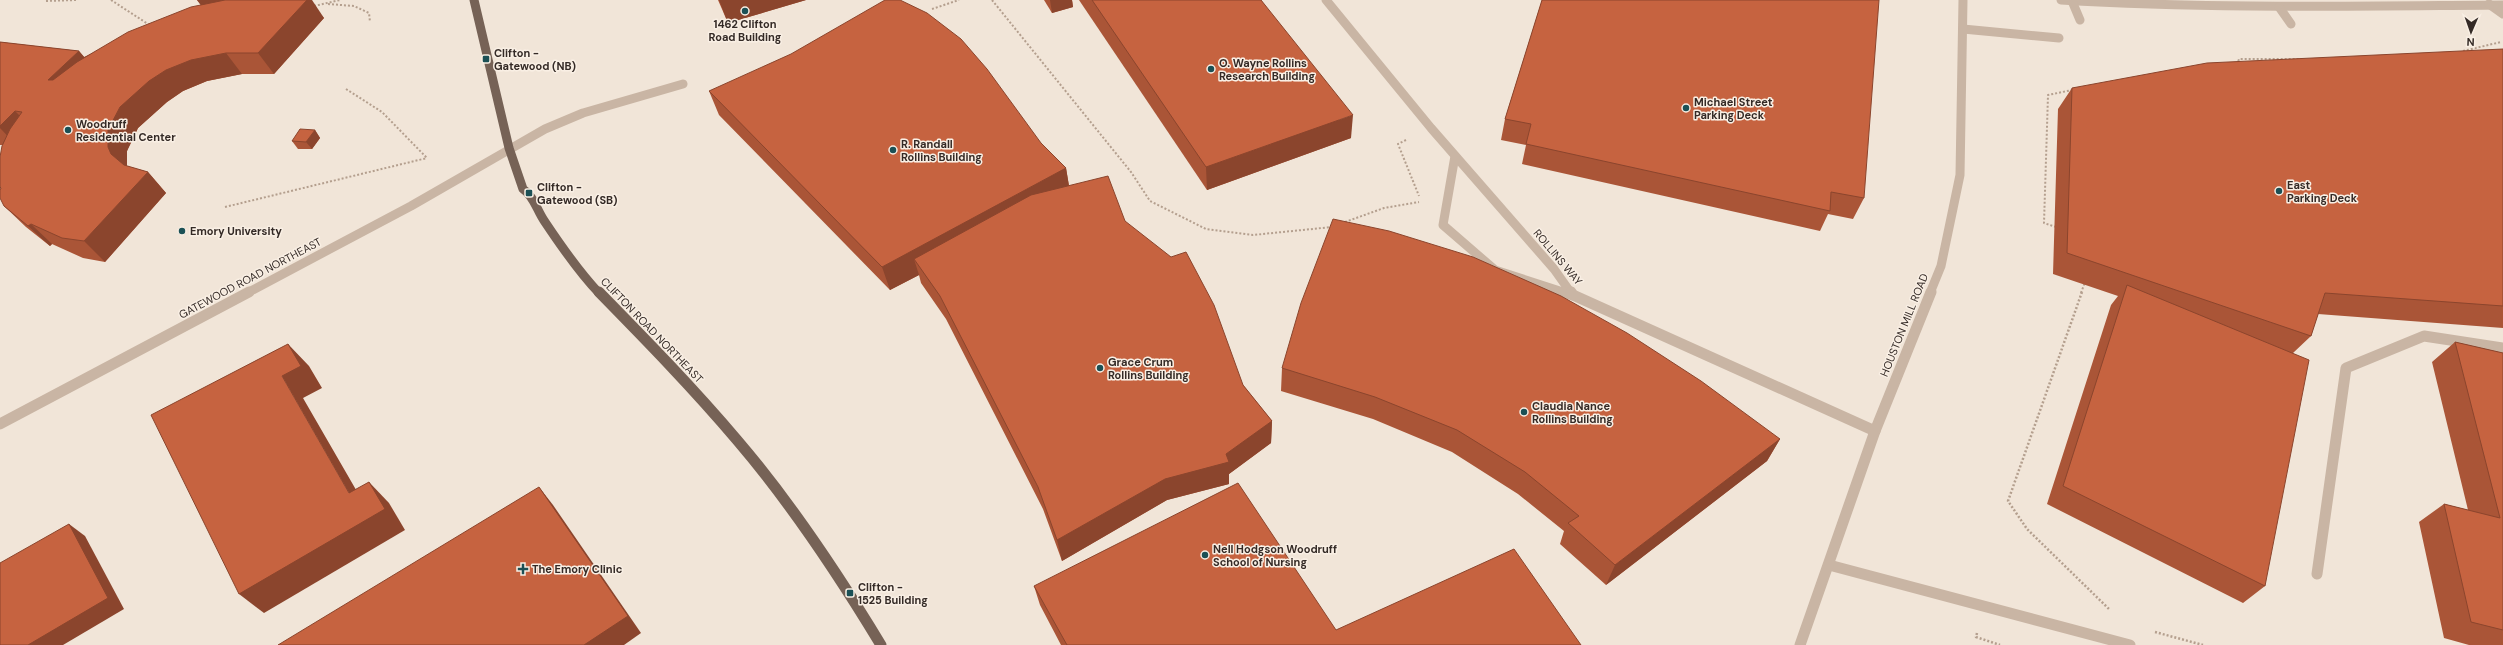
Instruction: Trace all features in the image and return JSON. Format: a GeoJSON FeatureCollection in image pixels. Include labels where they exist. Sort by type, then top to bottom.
{"type":"FeatureCollection","features":[{"type":"Feature","properties":{"kind":"main road","name":"CLIFTON ROAD NORTHEAST"},"geometry":{"type":"LineString","coordinates":[[474,0],[509,148],[523,189],[529,193],[564,250],[588,281],[665,359],[738,441],[801,523],[850,593],[881,645]]}},
{"type":"Feature","properties":{"kind":"street","name":"ROLLINS WAY"},"geometry":{"type":"LineString","coordinates":[[1326,0],[1430,128],[1554,269],[1573,295],[1875,431]]}},
{"type":"Feature","properties":{"kind":"street","name":"HOUSTON MILL ROAD"},"geometry":{"type":"LineString","coordinates":[[1800,645],[1875,431],[1941,266],[1960,175],[1964,29],[1963,0]]}},
{"type":"Feature","properties":{"kind":"street"},"geometry":{"type":"LineString","coordinates":[[2062,0],[2279,7],[2488,3],[2503,5]]}},
{"type":"Feature","properties":{"kind":"street"},"geometry":{"type":"LineString","coordinates":[[2072,1],[2080,20]]}},
{"type":"Feature","properties":{"kind":"street"},"geometry":{"type":"LineString","coordinates":[[2488,3],[2503,14]]}},
{"type":"Feature","properties":{"kind":"street"},"geometry":{"type":"LineString","coordinates":[[2279,7],[2291,24]]}},
{"type":"Feature","properties":{"kind":"street"},"geometry":{"type":"LineString","coordinates":[[1964,29],[2059,38]]}},
{"type":"Feature","properties":{"kind":"street","name":"GATEWOOD ROAD NORTHEAST"},"geometry":{"type":"LineString","coordinates":[[0,424],[411,206],[509,148],[583,113],[683,84]]}},
{"type":"Feature","properties":{"kind":"street"},"geometry":{"type":"LineString","coordinates":[[1455,156],[1443,225],[1495,270],[1573,295]]}},
{"type":"Feature","properties":{"kind":"street"},"geometry":{"type":"LineString","coordinates":[[2317,574],[2346,368],[2424,336],[2503,348]]}},
{"type":"Feature","properties":{"kind":"street"},"geometry":{"type":"LineString","coordinates":[[1829,565],[2130,645]]}},
{"type":"Feature","properties":{"kind":"path"},"geometry":{"type":"LineString","coordinates":[[46,1],[78,0]]}},
{"type":"Feature","properties":{"kind":"path"},"geometry":{"type":"LineString","coordinates":[[111,0],[152,27]]}},
{"type":"Feature","properties":{"kind":"path"},"geometry":{"type":"LineString","coordinates":[[307,8],[340,0]]}},
{"type":"Feature","properties":{"kind":"path"},"geometry":{"type":"LineString","coordinates":[[932,9],[959,0]]}},
{"type":"Feature","properties":{"kind":"path"},"geometry":{"type":"LineString","coordinates":[[992,0],[1131,172],[1150,201],[1206,229],[1253,235],[1336,226]]}},
{"type":"Feature","properties":{"kind":"path"},"geometry":{"type":"LineString","coordinates":[[321,4],[344,4],[355,6],[369,13],[370,22]]}},
{"type":"Feature","properties":{"kind":"path"},"geometry":{"type":"LineString","coordinates":[[2459,52],[2503,41]]}},
{"type":"Feature","properties":{"kind":"path"},"geometry":{"type":"LineString","coordinates":[[2235,72],[2239,59],[2302,59]]}},
{"type":"Feature","properties":{"kind":"path"},"geometry":{"type":"LineString","coordinates":[[225,207],[427,158],[382,112],[346,89]]}},
{"type":"Feature","properties":{"kind":"path"},"geometry":{"type":"LineString","coordinates":[[2058,228],[2044,223],[2048,95],[2078,89]]}},
{"type":"Feature","properties":{"kind":"path"},"geometry":{"type":"LineString","coordinates":[[1343,223],[1384,208],[1421,202],[1398,144],[1430,128]]}},
{"type":"Feature","properties":{"kind":"path"},"geometry":{"type":"LineString","coordinates":[[2087,274],[2008,501],[2027,529],[2113,612]]}},
{"type":"Feature","properties":{"kind":"path"},"geometry":{"type":"LineString","coordinates":[[2153,631],[2203,645]]}},
{"type":"Feature","properties":{"kind":"building","name":"Woodruff Residential Center"},"geometry":{"type":"Polygon","coordinates":[[[225,0],[307,0],[258,53],[226,53],[191,60],[166,70],[149,81],[120,107],[108,130],[108,147],[111,154],[124,165],[148,172],[84,241],[62,238],[31,224],[28,226],[4,206],[0,198],[0,157],[2,146],[10,129],[22,112],[15,111],[0,126],[0,42],[79,51],[48,80],[53,80],[77,62],[128,32],[191,7],[225,0]]]}},
{"type":"Feature","properties":{"kind":"building","name":"R. Randall Rollins Building"},"geometry":{"type":"Polygon","coordinates":[[[885,0],[900,0],[927,13],[961,39],[987,69],[1041,143],[1066,168],[882,267],[709,91],[791,54],[885,0]]]}},
{"type":"Feature","properties":{"kind":"building","name":"O. Wayne Rollins Research Building"},"geometry":{"type":"Polygon","coordinates":[[[1092,0],[1261,0],[1353,115],[1206,167],[1092,0]]]}},
{"type":"Feature","properties":{"kind":"building","name":"Michael Street Parking Deck"},"geometry":{"type":"Polygon","coordinates":[[[1542,0],[1879,0],[1864,198],[1831,192],[1830,211],[1526,144],[1531,124],[1505,119],[1542,0]]]}},
{"type":"Feature","properties":{"kind":"building","name":"East Parking Deck"},"geometry":{"type":"Polygon","coordinates":[[[2503,49],[2503,306],[2325,293],[2311,336],[2067,253],[2072,88],[2207,63],[2503,49]]]}},
{"type":"Feature","properties":{"kind":"building"},"geometry":{"type":"Polygon","coordinates":[[[300,129],[315,130],[306,142],[292,141],[300,129]]]}},
{"type":"Feature","properties":{"kind":"building","name":"Grace Crum Rollins Building"},"geometry":{"type":"Polygon","coordinates":[[[1108,176],[1125,221],[1171,257],[1186,252],[1214,305],[1243,385],[1272,421],[1226,454],[1229,462],[1165,479],[1057,540],[1038,487],[940,296],[914,259],[1031,195],[1108,176]]]}},
{"type":"Feature","properties":{"kind":"building","name":"Claudia Nance Rollins Building"},"geometry":{"type":"Polygon","coordinates":[[[1333,219],[1389,231],[1473,257],[1561,296],[1627,333],[1701,381],[1780,439],[1615,565],[1568,523],[1579,516],[1525,472],[1457,430],[1375,397],[1282,368],[1301,303],[1333,219]]]}},
{"type":"Feature","properties":{"kind":"building"},"geometry":{"type":"Polygon","coordinates":[[[2127,285],[2309,360],[2265,586],[2063,486],[2127,285]]]}},
{"type":"Feature","properties":{"kind":"building"},"geometry":{"type":"Polygon","coordinates":[[[2455,342],[2503,353],[2503,630],[2471,622],[2444,504],[2500,518],[2455,342]]]}},
{"type":"Feature","properties":{"kind":"building"},"geometry":{"type":"Polygon","coordinates":[[[288,344],[301,366],[282,376],[349,493],[369,482],[385,509],[239,594],[151,415],[288,344]]]}},
{"type":"Feature","properties":{"kind":"building"},"geometry":{"type":"Polygon","coordinates":[[[1238,483],[1336,630],[1514,549],[1581,645],[1067,645],[1034,586],[1238,483]]]}},
{"type":"Feature","properties":{"kind":"building","name":"The Emory Clinic"},"geometry":{"type":"Polygon","coordinates":[[[539,487],[628,616],[584,645],[278,645],[539,487]]]}},
{"type":"Feature","properties":{"kind":"building"},"geometry":{"type":"Polygon","coordinates":[[[69,524],[108,598],[28,645],[0,645],[0,563],[69,524]]]}},
{"type":"Feature","properties":{"kind":"place","name":"1462 Clifton Road Building"},"geometry":{"type":"Point","coordinates":[745,11]}},
{"type":"Feature","properties":{"kind":"place","name":"Clifton - Gatewood (NB)"},"geometry":{"type":"Point","coordinates":[486,59]}},
{"type":"Feature","properties":{"kind":"place","name":"O. Wayne Rollins Research Building"},"geometry":{"type":"Point","coordinates":[1211,69]}},
{"type":"Feature","properties":{"kind":"place","name":"Michael Street Parking Deck"},"geometry":{"type":"Point","coordinates":[1686,108]}},
{"type":"Feature","properties":{"kind":"place","name":"Woodruff Residential Center"},"geometry":{"type":"Point","coordinates":[68,130]}},
{"type":"Feature","properties":{"kind":"place","name":"R. Randall Rollins Building"},"geometry":{"type":"Point","coordinates":[893,150]}},
{"type":"Feature","properties":{"kind":"place","name":"East Parking Deck"},"geometry":{"type":"Point","coordinates":[2279,191]}},
{"type":"Feature","properties":{"kind":"place","name":"Clifton - Gatewood (SB)"},"geometry":{"type":"Point","coordinates":[529,193]}},
{"type":"Feature","properties":{"kind":"place","name":"Emory University"},"geometry":{"type":"Point","coordinates":[182,231]}},
{"type":"Feature","properties":{"kind":"place","name":"Grace Crum Rollins Building"},"geometry":{"type":"Point","coordinates":[1100,368]}},
{"type":"Feature","properties":{"kind":"place","name":"Claudia Nance Rollins Building"},"geometry":{"type":"Point","coordinates":[1524,412]}},
{"type":"Feature","properties":{"kind":"place","name":"Nell Hodgson Woodruff School of Nursing"},"geometry":{"type":"Point","coordinates":[1205,555]}},
{"type":"Feature","properties":{"kind":"place","name":"The Emory Clinic"},"geometry":{"type":"Point","coordinates":[523,569]}},
{"type":"Feature","properties":{"kind":"place","name":"Clifton - 1525 Building"},"geometry":{"type":"Point","coordinates":[850,593]}}]}
